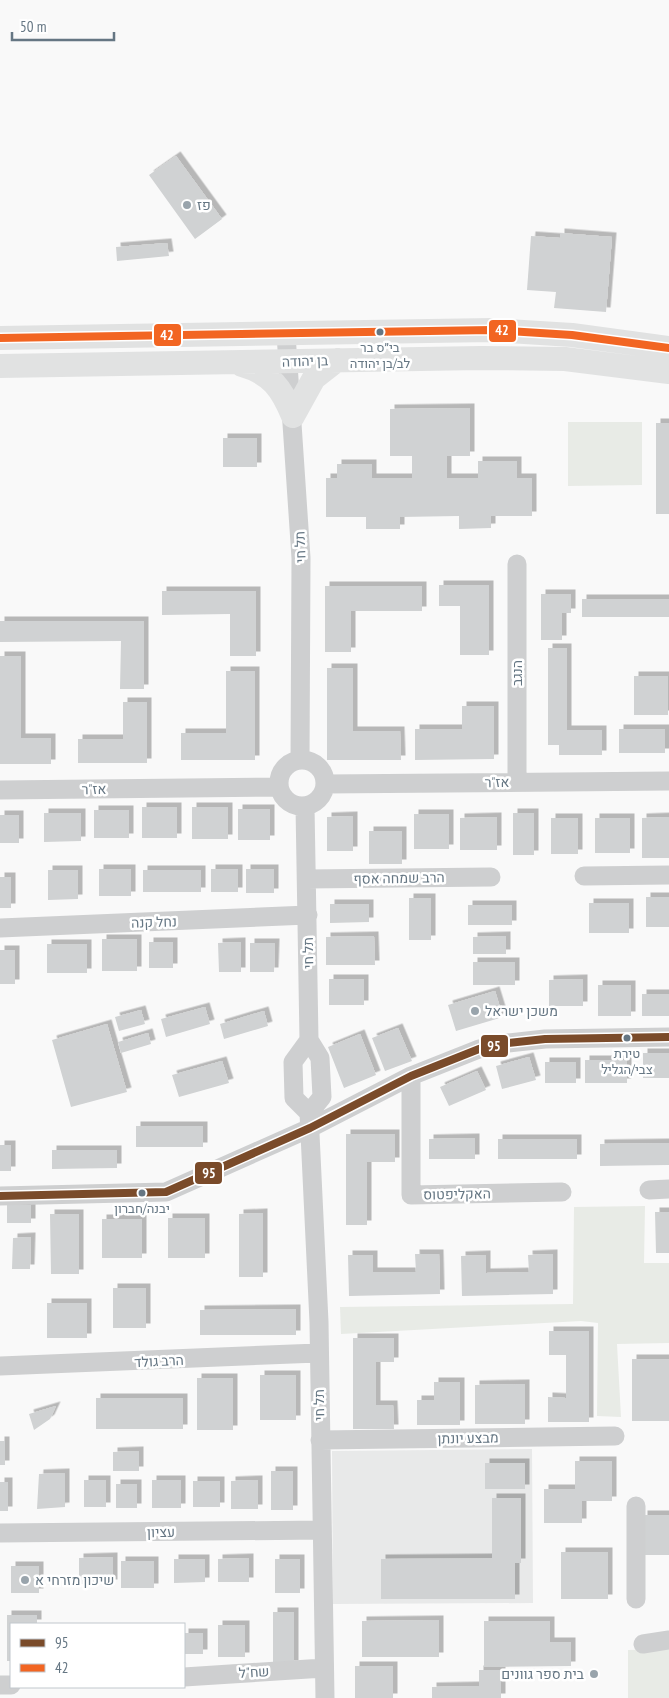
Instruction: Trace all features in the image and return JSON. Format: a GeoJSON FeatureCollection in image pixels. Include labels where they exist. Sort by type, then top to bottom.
{"type":"FeatureCollection","features":[{"type":"Feature","properties":{"kind":"main road","name":"בן יהודה"},"geometry":{"type":"LineString","coordinates":[[0,338],[492,330],[572,335],[669,348]]}},
{"type":"Feature","properties":{"kind":"main road","name":"בן יהודה"},"geometry":{"type":"LineString","coordinates":[[0,366],[338,360],[565,359],[669,372]]}},
{"type":"Feature","properties":{"kind":"main road"},"geometry":{"type":"LineString","coordinates":[[293,416],[314,378],[338,360]]}},
{"type":"Feature","properties":{"kind":"main road"},"geometry":{"type":"LineString","coordinates":[[236,363],[264,373],[274,381],[286,399],[293,416]]}},
{"type":"Feature","properties":{"kind":"street","name":"תל חי"},"geometry":{"type":"LineString","coordinates":[[286,334],[293,416],[301,558],[300,760]]}},
{"type":"Feature","properties":{"kind":"street","name":"הנגב"},"geometry":{"type":"LineString","coordinates":[[517,564],[517,782]]}},
{"type":"Feature","properties":{"kind":"street"},"geometry":{"type":"LineString","coordinates":[[300,760],[307,760],[320,769],[325,784],[319,799],[305,806],[292,804],[285,800],[278,787],[281,773],[286,766],[300,760]]}},
{"type":"Feature","properties":{"kind":"street","name":"אז\"ר"},"geometry":{"type":"LineString","coordinates":[[325,784],[669,781]]}},
{"type":"Feature","properties":{"kind":"street","name":"אז\"ר"},"geometry":{"type":"LineString","coordinates":[[0,790],[278,787]]}},
{"type":"Feature","properties":{"kind":"street","name":"תל חי"},"geometry":{"type":"LineString","coordinates":[[305,806],[309,1040],[320,1058],[322,1097],[309,1120],[319,1322],[325,1698]]}},
{"type":"Feature","properties":{"kind":"street"},"geometry":{"type":"LineString","coordinates":[[584,876],[669,875]]}},
{"type":"Feature","properties":{"kind":"street","name":"הרב שמחה אסף"},"geometry":{"type":"LineString","coordinates":[[307,879],[491,877]]}},
{"type":"Feature","properties":{"kind":"street","name":"נחל קנה"},"geometry":{"type":"LineString","coordinates":[[0,928],[308,915]]}},
{"type":"Feature","properties":{"kind":"street"},"geometry":{"type":"LineString","coordinates":[[0,1196],[166,1192],[309,1120],[479,1049],[508,1043],[545,1039],[669,1037]]}},
{"type":"Feature","properties":{"kind":"street"},"geometry":{"type":"LineString","coordinates":[[309,1040],[293,1062],[294,1098],[309,1120]]}},
{"type":"Feature","properties":{"kind":"street","name":"האקליפטוס"},"geometry":{"type":"LineString","coordinates":[[411,1076],[411,1195],[562,1192]]}},
{"type":"Feature","properties":{"kind":"street"},"geometry":{"type":"LineString","coordinates":[[649,1190],[669,1189]]}},
{"type":"Feature","properties":{"kind":"street","name":"הרב גולד"},"geometry":{"type":"LineString","coordinates":[[0,1366],[318,1353]]}},
{"type":"Feature","properties":{"kind":"street","name":"מבצע יונתן"},"geometry":{"type":"LineString","coordinates":[[320,1440],[615,1436]]}},
{"type":"Feature","properties":{"kind":"street"},"geometry":{"type":"LineString","coordinates":[[636,1506],[636,1599]]}},
{"type":"Feature","properties":{"kind":"street","name":"עציון"},"geometry":{"type":"LineString","coordinates":[[0,1533],[322,1530]]}},
{"type":"Feature","properties":{"kind":"street"},"geometry":{"type":"LineString","coordinates":[[643,1644],[669,1640]]}},
{"type":"Feature","properties":{"kind":"street","name":"שח\"ל"},"geometry":{"type":"LineString","coordinates":[[185,1677],[324,1668]]}},
{"type":"Feature","properties":{"kind":"shaded area"},"geometry":{"type":"Polygon","coordinates":[[[568,422],[642,422],[642,485],[568,486],[568,422]]]}},
{"type":"Feature","properties":{"kind":"shaded area"},"geometry":{"type":"Polygon","coordinates":[[[645,1206],[644,1263],[669,1263],[669,1343],[617,1344],[621,1417],[597,1416],[598,1323],[581,1321],[341,1334],[340,1307],[573,1304],[574,1207],[645,1206]]]}},
{"type":"Feature","properties":{"kind":"shaded area"},"geometry":{"type":"Polygon","coordinates":[[[532,1449],[533,1603],[333,1604],[332,1451],[532,1449]]]}},
{"type":"Feature","properties":{"kind":"shaded area"},"geometry":{"type":"Polygon","coordinates":[[[669,1649],[669,1698],[628,1698],[628,1650],[669,1649]]]}},
{"type":"Feature","properties":{"kind":"building"},"geometry":{"type":"Polygon","coordinates":[[[176,156],[222,219],[195,239],[149,175],[176,156]]]}},
{"type":"Feature","properties":{"kind":"building"},"geometry":{"type":"Polygon","coordinates":[[[560,233],[612,237],[606,312],[554,308],[556,292],[527,290],[531,236],[560,238],[560,233]]]}},
{"type":"Feature","properties":{"kind":"building"},"geometry":{"type":"Polygon","coordinates":[[[167,243],[169,256],[117,261],[116,247],[167,243]]]}},
{"type":"Feature","properties":{"kind":"building"},"geometry":{"type":"Polygon","coordinates":[[[470,408],[470,456],[447,456],[447,478],[478,478],[478,461],[517,461],[517,478],[532,478],[532,516],[491,516],[491,528],[459,529],[459,516],[400,517],[400,529],[366,529],[366,517],[326,517],[326,478],[337,478],[337,464],[372,464],[372,478],[412,478],[412,456],[390,456],[390,409],[470,408]]]}},
{"type":"Feature","properties":{"kind":"building"},"geometry":{"type":"Polygon","coordinates":[[[656,423],[669,423],[669,514],[656,514],[656,423]]]}},
{"type":"Feature","properties":{"kind":"building"},"geometry":{"type":"Polygon","coordinates":[[[223,438],[257,438],[257,467],[223,467],[223,438]]]}},
{"type":"Feature","properties":{"kind":"building"},"geometry":{"type":"Polygon","coordinates":[[[439,585],[489,585],[489,655],[460,655],[460,606],[439,606],[439,585]]]}},
{"type":"Feature","properties":{"kind":"building"},"geometry":{"type":"Polygon","coordinates":[[[325,586],[422,586],[422,611],[351,611],[351,652],[325,652],[325,586]]]}},
{"type":"Feature","properties":{"kind":"building"},"geometry":{"type":"Polygon","coordinates":[[[162,591],[256,591],[256,656],[230,656],[230,614],[162,615],[162,591]]]}},
{"type":"Feature","properties":{"kind":"building"},"geometry":{"type":"Polygon","coordinates":[[[541,594],[571,594],[571,613],[562,613],[562,640],[541,640],[541,594]]]}},
{"type":"Feature","properties":{"kind":"building"},"geometry":{"type":"Polygon","coordinates":[[[582,599],[669,599],[669,617],[582,617],[582,599]]]}},
{"type":"Feature","properties":{"kind":"building"},"geometry":{"type":"Polygon","coordinates":[[[0,621],[144,621],[144,689],[120,689],[121,641],[0,642],[0,621]]]}},
{"type":"Feature","properties":{"kind":"building"},"geometry":{"type":"Polygon","coordinates":[[[548,648],[567,648],[567,730],[602,730],[602,755],[559,755],[559,745],[548,745],[548,648]]]}},
{"type":"Feature","properties":{"kind":"building"},"geometry":{"type":"Polygon","coordinates":[[[0,656],[21,656],[21,738],[51,738],[51,764],[0,764],[0,656]]]}},
{"type":"Feature","properties":{"kind":"building"},"geometry":{"type":"Polygon","coordinates":[[[327,668],[353,668],[353,731],[400,731],[401,760],[327,760],[327,668]]]}},
{"type":"Feature","properties":{"kind":"building"},"geometry":{"type":"Polygon","coordinates":[[[226,671],[255,671],[255,760],[181,760],[181,733],[226,733],[226,671]]]}},
{"type":"Feature","properties":{"kind":"building"},"geometry":{"type":"Polygon","coordinates":[[[634,676],[668,676],[668,715],[634,715],[634,676]]]}},
{"type":"Feature","properties":{"kind":"building"},"geometry":{"type":"Polygon","coordinates":[[[123,702],[147,702],[147,763],[78,763],[78,739],[123,739],[123,702]]]}},
{"type":"Feature","properties":{"kind":"building"},"geometry":{"type":"Polygon","coordinates":[[[462,706],[494,706],[494,759],[415,760],[415,729],[462,729],[462,706]]]}},
{"type":"Feature","properties":{"kind":"building"},"geometry":{"type":"Polygon","coordinates":[[[619,729],[665,729],[665,753],[619,753],[619,729]]]}},
{"type":"Feature","properties":{"kind":"building"},"geometry":{"type":"Polygon","coordinates":[[[142,807],[177,807],[177,838],[142,838],[142,807]]]}},
{"type":"Feature","properties":{"kind":"building"},"geometry":{"type":"Polygon","coordinates":[[[192,807],[228,807],[228,839],[192,839],[192,807]]]}},
{"type":"Feature","properties":{"kind":"building"},"geometry":{"type":"Polygon","coordinates":[[[238,809],[270,809],[270,840],[238,840],[238,809]]]}},
{"type":"Feature","properties":{"kind":"building"},"geometry":{"type":"Polygon","coordinates":[[[94,810],[129,810],[129,838],[94,838],[94,810]]]}},
{"type":"Feature","properties":{"kind":"building"},"geometry":{"type":"Polygon","coordinates":[[[44,813],[81,813],[81,841],[44,842],[44,813]]]}},
{"type":"Feature","properties":{"kind":"building"},"geometry":{"type":"Polygon","coordinates":[[[513,813],[534,813],[534,855],[513,855],[513,813]]]}},
{"type":"Feature","properties":{"kind":"building"},"geometry":{"type":"Polygon","coordinates":[[[414,814],[449,814],[449,849],[414,849],[414,814]]]}},
{"type":"Feature","properties":{"kind":"building"},"geometry":{"type":"Polygon","coordinates":[[[0,815],[19,815],[19,843],[0,843],[0,815]]]}},
{"type":"Feature","properties":{"kind":"building"},"geometry":{"type":"Polygon","coordinates":[[[353,816],[353,851],[327,851],[327,817],[353,816]]]}},
{"type":"Feature","properties":{"kind":"building"},"geometry":{"type":"Polygon","coordinates":[[[497,817],[497,850],[460,850],[460,818],[497,817]]]}},
{"type":"Feature","properties":{"kind":"building"},"geometry":{"type":"Polygon","coordinates":[[[669,817],[669,858],[642,858],[642,818],[669,817]]]}},
{"type":"Feature","properties":{"kind":"building"},"geometry":{"type":"Polygon","coordinates":[[[551,818],[578,818],[578,854],[551,854],[551,818]]]}},
{"type":"Feature","properties":{"kind":"building"},"geometry":{"type":"Polygon","coordinates":[[[595,818],[630,818],[630,853],[595,853],[595,818]]]}},
{"type":"Feature","properties":{"kind":"building"},"geometry":{"type":"Polygon","coordinates":[[[369,831],[402,831],[402,864],[369,864],[369,831]]]}},
{"type":"Feature","properties":{"kind":"building"},"geometry":{"type":"Polygon","coordinates":[[[99,869],[131,869],[131,896],[99,896],[99,869]]]}},
{"type":"Feature","properties":{"kind":"building"},"geometry":{"type":"Polygon","coordinates":[[[211,869],[238,869],[238,892],[211,892],[211,869]]]}},
{"type":"Feature","properties":{"kind":"building"},"geometry":{"type":"Polygon","coordinates":[[[246,869],[274,869],[274,893],[246,893],[246,869]]]}},
{"type":"Feature","properties":{"kind":"building"},"geometry":{"type":"Polygon","coordinates":[[[48,870],[78,870],[78,899],[48,900],[48,870]]]}},
{"type":"Feature","properties":{"kind":"building"},"geometry":{"type":"Polygon","coordinates":[[[143,870],[201,870],[201,892],[143,892],[143,870]]]}},
{"type":"Feature","properties":{"kind":"building"},"geometry":{"type":"Polygon","coordinates":[[[0,877],[11,877],[11,908],[0,908],[0,877]]]}},
{"type":"Feature","properties":{"kind":"building"},"geometry":{"type":"Polygon","coordinates":[[[646,897],[669,897],[669,927],[646,927],[646,897]]]}},
{"type":"Feature","properties":{"kind":"building"},"geometry":{"type":"Polygon","coordinates":[[[409,898],[431,898],[431,940],[409,940],[409,898]]]}},
{"type":"Feature","properties":{"kind":"building"},"geometry":{"type":"Polygon","coordinates":[[[589,903],[629,903],[629,933],[589,933],[589,903]]]}},
{"type":"Feature","properties":{"kind":"building"},"geometry":{"type":"Polygon","coordinates":[[[330,904],[369,904],[369,922],[330,923],[330,904]]]}},
{"type":"Feature","properties":{"kind":"building"},"geometry":{"type":"Polygon","coordinates":[[[468,905],[512,905],[512,925],[468,925],[468,905]]]}},
{"type":"Feature","properties":{"kind":"building"},"geometry":{"type":"Polygon","coordinates":[[[374,936],[375,965],[326,965],[326,937],[374,936]]]}},
{"type":"Feature","properties":{"kind":"building"},"geometry":{"type":"Polygon","coordinates":[[[506,936],[506,954],[473,954],[473,937],[506,936]]]}},
{"type":"Feature","properties":{"kind":"building"},"geometry":{"type":"Polygon","coordinates":[[[102,939],[137,939],[137,971],[102,971],[102,939]]]}},
{"type":"Feature","properties":{"kind":"building"},"geometry":{"type":"Polygon","coordinates":[[[149,942],[173,942],[173,968],[149,968],[149,942]]]}},
{"type":"Feature","properties":{"kind":"building"},"geometry":{"type":"Polygon","coordinates":[[[241,942],[241,972],[219,972],[218,943],[241,942]]]}},
{"type":"Feature","properties":{"kind":"building"},"geometry":{"type":"Polygon","coordinates":[[[250,943],[275,943],[274,972],[250,972],[250,943]]]}},
{"type":"Feature","properties":{"kind":"building"},"geometry":{"type":"Polygon","coordinates":[[[47,944],[87,944],[87,973],[47,973],[47,944]]]}},
{"type":"Feature","properties":{"kind":"building"},"geometry":{"type":"Polygon","coordinates":[[[0,950],[15,950],[15,984],[0,984],[0,950]]]}},
{"type":"Feature","properties":{"kind":"building"},"geometry":{"type":"Polygon","coordinates":[[[473,962],[515,962],[515,985],[473,985],[473,962]]]}},
{"type":"Feature","properties":{"kind":"building"},"geometry":{"type":"Polygon","coordinates":[[[329,979],[364,979],[364,1005],[329,1005],[329,979]]]}},
{"type":"Feature","properties":{"kind":"building"},"geometry":{"type":"Polygon","coordinates":[[[583,979],[583,1006],[549,1006],[549,980],[583,979]]]}},
{"type":"Feature","properties":{"kind":"building"},"geometry":{"type":"Polygon","coordinates":[[[598,985],[631,985],[631,1016],[598,1016],[598,985]]]}},
{"type":"Feature","properties":{"kind":"building","name":"משכן ישראל"},"geometry":{"type":"Polygon","coordinates":[[[495,991],[503,1017],[456,1031],[448,1005],[495,991]]]}},
{"type":"Feature","properties":{"kind":"building"},"geometry":{"type":"Polygon","coordinates":[[[642,994],[669,994],[669,1016],[642,1016],[642,994]]]}},
{"type":"Feature","properties":{"kind":"building"},"geometry":{"type":"Polygon","coordinates":[[[205,1007],[210,1024],[166,1037],[161,1019],[205,1007]]]}},
{"type":"Feature","properties":{"kind":"building"},"geometry":{"type":"Polygon","coordinates":[[[141,1010],[145,1024],[119,1031],[115,1017],[141,1010]]]}},
{"type":"Feature","properties":{"kind":"building"},"geometry":{"type":"Polygon","coordinates":[[[264,1011],[268,1026],[224,1039],[220,1024],[264,1011]]]}},
{"type":"Feature","properties":{"kind":"building"},"geometry":{"type":"Polygon","coordinates":[[[107,1024],[127,1092],[71,1107],[52,1040],[107,1024]]]}},
{"type":"Feature","properties":{"kind":"building"},"geometry":{"type":"Polygon","coordinates":[[[398,1028],[412,1061],[385,1071],[372,1038],[398,1028]]]}},
{"type":"Feature","properties":{"kind":"building"},"geometry":{"type":"Polygon","coordinates":[[[148,1033],[151,1044],[121,1053],[118,1042],[148,1033]]]}},
{"type":"Feature","properties":{"kind":"building"},"geometry":{"type":"Polygon","coordinates":[[[360,1034],[376,1075],[344,1088],[328,1047],[360,1034]]]}},
{"type":"Feature","properties":{"kind":"building"},"geometry":{"type":"Polygon","coordinates":[[[643,1053],[669,1053],[669,1078],[643,1078],[643,1053]]]}},
{"type":"Feature","properties":{"kind":"building"},"geometry":{"type":"Polygon","coordinates":[[[529,1057],[536,1080],[502,1089],[496,1066],[529,1057]]]}},
{"type":"Feature","properties":{"kind":"building"},"geometry":{"type":"Polygon","coordinates":[[[585,1060],[627,1060],[627,1083],[585,1083],[585,1060]]]}},
{"type":"Feature","properties":{"kind":"building"},"geometry":{"type":"Polygon","coordinates":[[[222,1061],[229,1083],[179,1097],[172,1075],[222,1061]]]}},
{"type":"Feature","properties":{"kind":"building"},"geometry":{"type":"Polygon","coordinates":[[[545,1062],[576,1062],[576,1083],[545,1083],[545,1062]]]}},
{"type":"Feature","properties":{"kind":"building"},"geometry":{"type":"Polygon","coordinates":[[[477,1071],[486,1090],[449,1106],[440,1087],[477,1071]]]}},
{"type":"Feature","properties":{"kind":"building"},"geometry":{"type":"Polygon","coordinates":[[[136,1126],[203,1126],[203,1147],[136,1147],[136,1126]]]}},
{"type":"Feature","properties":{"kind":"building"},"geometry":{"type":"Polygon","coordinates":[[[346,1134],[395,1134],[395,1162],[367,1162],[367,1225],[346,1225],[346,1134]]]}},
{"type":"Feature","properties":{"kind":"building"},"geometry":{"type":"Polygon","coordinates":[[[475,1138],[475,1159],[429,1159],[429,1139],[475,1138]]]}},
{"type":"Feature","properties":{"kind":"building"},"geometry":{"type":"Polygon","coordinates":[[[498,1139],[577,1139],[577,1159],[498,1159],[498,1139]]]}},
{"type":"Feature","properties":{"kind":"building"},"geometry":{"type":"Polygon","coordinates":[[[669,1143],[669,1165],[600,1166],[600,1144],[669,1143]]]}},
{"type":"Feature","properties":{"kind":"building"},"geometry":{"type":"Polygon","coordinates":[[[0,1145],[11,1145],[11,1171],[0,1171],[0,1145]]]}},
{"type":"Feature","properties":{"kind":"building"},"geometry":{"type":"Polygon","coordinates":[[[52,1150],[117,1150],[117,1168],[52,1169],[52,1150]]]}},
{"type":"Feature","properties":{"kind":"building"},"geometry":{"type":"Polygon","coordinates":[[[7,1205],[31,1205],[31,1223],[7,1223],[7,1205]]]}},
{"type":"Feature","properties":{"kind":"building"},"geometry":{"type":"Polygon","coordinates":[[[655,1212],[669,1212],[669,1253],[656,1253],[655,1212]]]}},
{"type":"Feature","properties":{"kind":"building"},"geometry":{"type":"Polygon","coordinates":[[[263,1213],[263,1277],[239,1277],[239,1214],[263,1213]]]}},
{"type":"Feature","properties":{"kind":"building"},"geometry":{"type":"Polygon","coordinates":[[[50,1214],[79,1214],[79,1274],[51,1274],[50,1214]]]}},
{"type":"Feature","properties":{"kind":"building"},"geometry":{"type":"Polygon","coordinates":[[[168,1218],[205,1218],[205,1258],[168,1258],[168,1218]]]}},
{"type":"Feature","properties":{"kind":"building"},"geometry":{"type":"Polygon","coordinates":[[[102,1219],[142,1219],[142,1258],[102,1258],[102,1219]]]}},
{"type":"Feature","properties":{"kind":"building"},"geometry":{"type":"Polygon","coordinates":[[[31,1237],[30,1269],[12,1269],[13,1238],[31,1237]]]}},
{"type":"Feature","properties":{"kind":"building"},"geometry":{"type":"Polygon","coordinates":[[[415,1254],[439,1254],[440,1294],[349,1296],[348,1255],[373,1255],[373,1272],[416,1272],[415,1254]]]}},
{"type":"Feature","properties":{"kind":"building"},"geometry":{"type":"Polygon","coordinates":[[[553,1254],[553,1294],[462,1296],[461,1256],[486,1255],[486,1273],[529,1272],[528,1255],[553,1254]]]}},
{"type":"Feature","properties":{"kind":"building"},"geometry":{"type":"Polygon","coordinates":[[[113,1288],[146,1288],[146,1328],[113,1328],[113,1288]]]}},
{"type":"Feature","properties":{"kind":"building"},"geometry":{"type":"Polygon","coordinates":[[[47,1303],[87,1303],[87,1338],[47,1338],[47,1303]]]}},
{"type":"Feature","properties":{"kind":"building"},"geometry":{"type":"Polygon","coordinates":[[[296,1309],[296,1335],[200,1335],[200,1310],[296,1309]]]}},
{"type":"Feature","properties":{"kind":"building"},"geometry":{"type":"Polygon","coordinates":[[[549,1331],[589,1331],[589,1422],[548,1422],[548,1397],[566,1398],[566,1355],[549,1355],[549,1331]]]}},
{"type":"Feature","properties":{"kind":"building"},"geometry":{"type":"Polygon","coordinates":[[[353,1338],[394,1338],[394,1362],[376,1362],[376,1405],[393,1405],[394,1429],[353,1429],[353,1338]]]}},
{"type":"Feature","properties":{"kind":"building"},"geometry":{"type":"Polygon","coordinates":[[[632,1359],[669,1359],[669,1421],[632,1421],[632,1359]]]}},
{"type":"Feature","properties":{"kind":"building"},"geometry":{"type":"Polygon","coordinates":[[[260,1375],[296,1375],[296,1420],[260,1420],[260,1375]]]}},
{"type":"Feature","properties":{"kind":"building"},"geometry":{"type":"Polygon","coordinates":[[[197,1378],[233,1378],[233,1430],[197,1430],[197,1378]]]}},
{"type":"Feature","properties":{"kind":"building"},"geometry":{"type":"Polygon","coordinates":[[[434,1382],[460,1382],[460,1425],[417,1425],[417,1400],[434,1400],[434,1382]]]}},
{"type":"Feature","properties":{"kind":"building"},"geometry":{"type":"Polygon","coordinates":[[[525,1384],[525,1424],[475,1424],[475,1385],[525,1384]]]}},
{"type":"Feature","properties":{"kind":"building"},"geometry":{"type":"Polygon","coordinates":[[[96,1398],[183,1398],[183,1429],[96,1429],[96,1398]]]}},
{"type":"Feature","properties":{"kind":"building"},"geometry":{"type":"Polygon","coordinates":[[[56,1406],[50,1419],[34,1430],[29,1414],[56,1406]]]}},
{"type":"Feature","properties":{"kind":"building"},"geometry":{"type":"Polygon","coordinates":[[[0,1441],[5,1441],[5,1465],[0,1465],[0,1441]]]}},
{"type":"Feature","properties":{"kind":"building"},"geometry":{"type":"Polygon","coordinates":[[[139,1451],[139,1471],[113,1471],[113,1452],[139,1451]]]}},
{"type":"Feature","properties":{"kind":"building"},"geometry":{"type":"Polygon","coordinates":[[[575,1461],[612,1461],[612,1501],[582,1501],[582,1523],[544,1523],[544,1489],[575,1489],[575,1461]]]}},
{"type":"Feature","properties":{"kind":"building"},"geometry":{"type":"Polygon","coordinates":[[[485,1463],[525,1463],[525,1489],[485,1489],[485,1463]]]}},
{"type":"Feature","properties":{"kind":"building"},"geometry":{"type":"Polygon","coordinates":[[[271,1471],[293,1471],[293,1510],[271,1510],[271,1471]]]}},
{"type":"Feature","properties":{"kind":"building"},"geometry":{"type":"Polygon","coordinates":[[[65,1473],[65,1507],[37,1509],[39,1474],[65,1473]]]}},
{"type":"Feature","properties":{"kind":"building"},"geometry":{"type":"Polygon","coordinates":[[[84,1480],[106,1480],[106,1507],[84,1507],[84,1480]]]}},
{"type":"Feature","properties":{"kind":"building"},"geometry":{"type":"Polygon","coordinates":[[[152,1480],[181,1480],[181,1508],[152,1508],[152,1480]]]}},
{"type":"Feature","properties":{"kind":"building"},"geometry":{"type":"Polygon","coordinates":[[[258,1480],[258,1509],[231,1509],[231,1481],[258,1480]]]}},
{"type":"Feature","properties":{"kind":"building"},"geometry":{"type":"Polygon","coordinates":[[[193,1481],[220,1481],[220,1507],[193,1507],[193,1481]]]}},
{"type":"Feature","properties":{"kind":"building"},"geometry":{"type":"Polygon","coordinates":[[[0,1482],[8,1482],[8,1511],[0,1511],[0,1482]]]}},
{"type":"Feature","properties":{"kind":"building"},"geometry":{"type":"Polygon","coordinates":[[[116,1484],[137,1484],[137,1508],[116,1508],[116,1484]]]}},
{"type":"Feature","properties":{"kind":"building"},"geometry":{"type":"Polygon","coordinates":[[[492,1498],[521,1498],[521,1563],[515,1563],[515,1599],[381,1599],[381,1559],[492,1558],[492,1498]]]}},
{"type":"Feature","properties":{"kind":"building"},"geometry":{"type":"Polygon","coordinates":[[[643,1515],[669,1515],[669,1555],[643,1555],[643,1515]]]}},
{"type":"Feature","properties":{"kind":"building"},"geometry":{"type":"Polygon","coordinates":[[[561,1552],[608,1552],[608,1599],[561,1599],[561,1552]]]}},
{"type":"Feature","properties":{"kind":"building"},"geometry":{"type":"Polygon","coordinates":[[[113,1557],[113,1584],[79,1584],[79,1558],[113,1557]]]}},
{"type":"Feature","properties":{"kind":"building"},"geometry":{"type":"Polygon","coordinates":[[[249,1558],[249,1582],[218,1582],[218,1559],[249,1558]]]}},
{"type":"Feature","properties":{"kind":"building"},"geometry":{"type":"Polygon","coordinates":[[[174,1559],[205,1559],[205,1582],[174,1583],[174,1559]]]}},
{"type":"Feature","properties":{"kind":"building"},"geometry":{"type":"Polygon","coordinates":[[[275,1559],[300,1559],[300,1593],[275,1593],[275,1559]]]}},
{"type":"Feature","properties":{"kind":"building"},"geometry":{"type":"Polygon","coordinates":[[[121,1561],[154,1561],[154,1588],[121,1588],[121,1561]]]}},
{"type":"Feature","properties":{"kind":"building","name":"שיכון מזרחי א"},"geometry":{"type":"Polygon","coordinates":[[[11,1566],[39,1566],[39,1593],[11,1593],[11,1566]]]}},
{"type":"Feature","properties":{"kind":"building"},"geometry":{"type":"Polygon","coordinates":[[[273,1612],[294,1612],[294,1665],[273,1665],[273,1612]]]}},
{"type":"Feature","properties":{"kind":"building"},"geometry":{"type":"Polygon","coordinates":[[[7,1615],[37,1615],[37,1623],[10,1623],[10,1661],[7,1661],[7,1615]]]}},
{"type":"Feature","properties":{"kind":"building"},"geometry":{"type":"Polygon","coordinates":[[[439,1620],[439,1657],[362,1657],[362,1621],[439,1620]]]}},
{"type":"Feature","properties":{"kind":"building"},"geometry":{"type":"Polygon","coordinates":[[[484,1621],[550,1621],[550,1642],[571,1642],[571,1666],[484,1667],[484,1621]]]}},
{"type":"Feature","properties":{"kind":"building"},"geometry":{"type":"Polygon","coordinates":[[[218,1625],[245,1625],[245,1657],[218,1657],[218,1625]]]}},
{"type":"Feature","properties":{"kind":"building"},"geometry":{"type":"Polygon","coordinates":[[[185,1633],[203,1633],[203,1654],[185,1654],[185,1633]]]}},
{"type":"Feature","properties":{"kind":"building"},"geometry":{"type":"Polygon","coordinates":[[[355,1666],[393,1666],[393,1698],[355,1698],[355,1666]]]}},
{"type":"Feature","properties":{"kind":"building"},"geometry":{"type":"Polygon","coordinates":[[[479,1670],[501,1670],[501,1698],[432,1698],[432,1687],[479,1686],[479,1670]]]}},
{"type":"Feature","properties":{"kind":"transit line","name":"42"},"geometry":{"type":"LineString","coordinates":[[0,338],[492,330],[572,335],[669,348]]}},
{"type":"Feature","properties":{"kind":"transit line","name":"95"},"geometry":{"type":"LineString","coordinates":[[0,1196],[166,1192],[310,1128],[411,1076],[479,1049],[508,1043],[545,1039],[669,1037]]}},
{"type":"Feature","properties":{"kind":"place","name":"פז"},"geometry":{"type":"Point","coordinates":[187,205]}},
{"type":"Feature","properties":{"kind":"place","name":"בי״ס בר לב/בן יהודה"},"geometry":{"type":"Point","coordinates":[380,332]}},
{"type":"Feature","properties":{"kind":"place","name":"משכן ישראל"},"geometry":{"type":"Point","coordinates":[475,1011]}},
{"type":"Feature","properties":{"kind":"place","name":"טירת צבי/הגליל"},"geometry":{"type":"Point","coordinates":[627,1038]}},
{"type":"Feature","properties":{"kind":"place","name":"יבנה/חברון"},"geometry":{"type":"Point","coordinates":[142,1193]}},
{"type":"Feature","properties":{"kind":"place","name":"שיכון מזרחי א"},"geometry":{"type":"Point","coordinates":[25,1580]}},
{"type":"Feature","properties":{"kind":"place","name":"בית ספר גוונים"},"geometry":{"type":"Point","coordinates":[594,1674]}}]}
